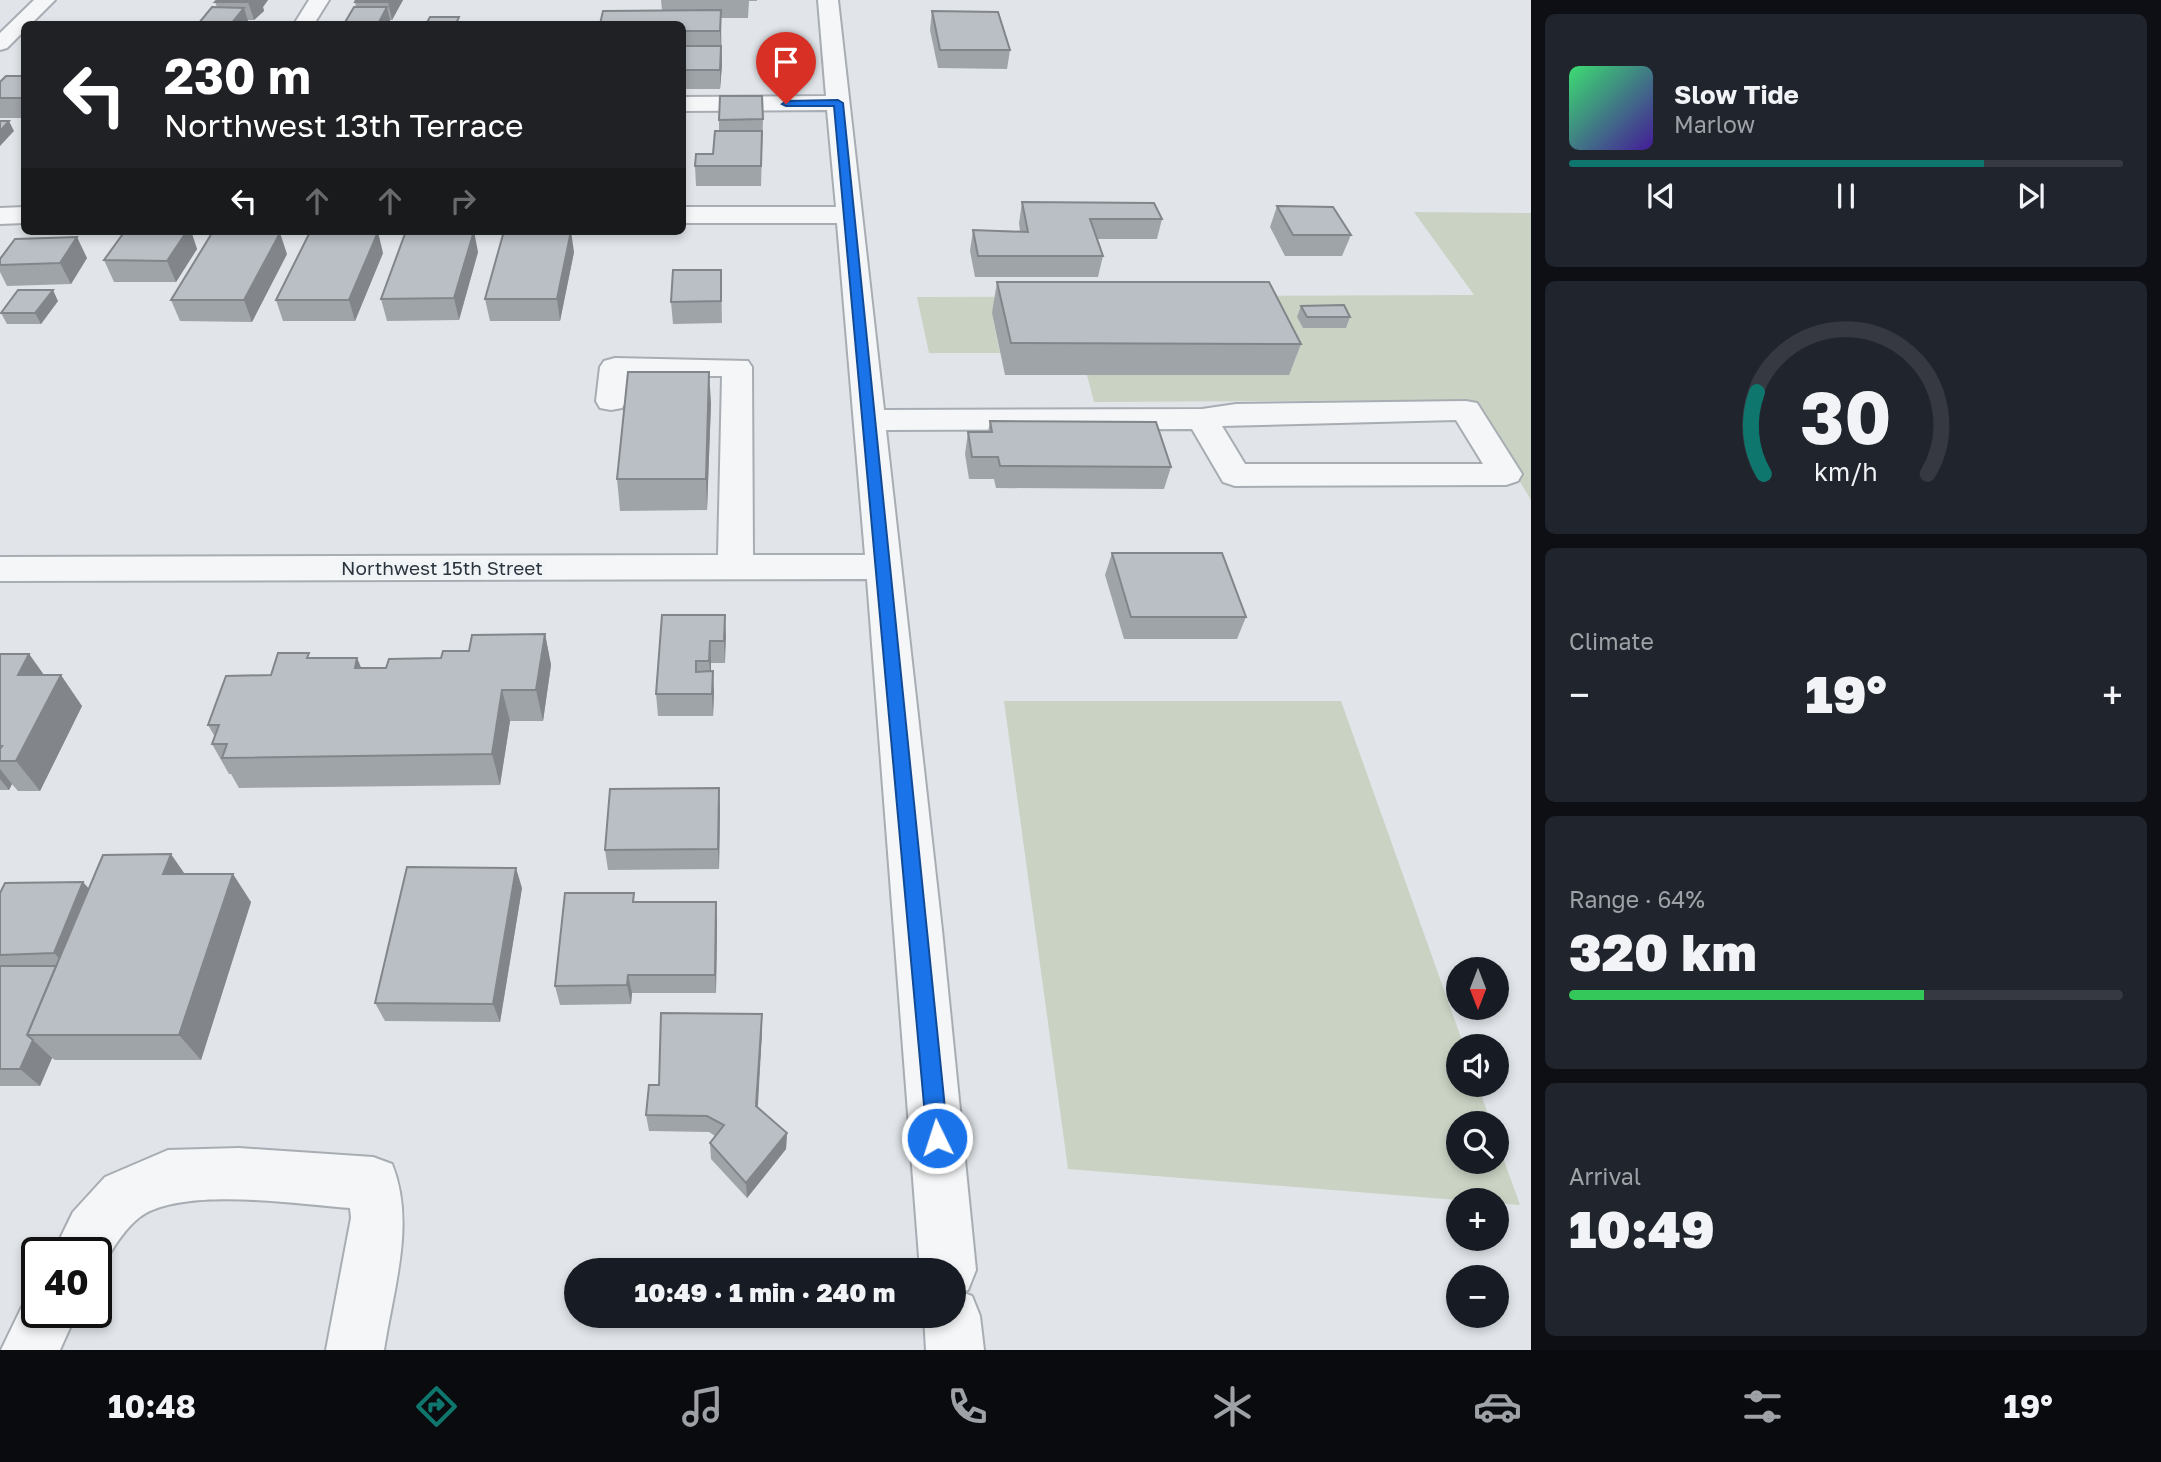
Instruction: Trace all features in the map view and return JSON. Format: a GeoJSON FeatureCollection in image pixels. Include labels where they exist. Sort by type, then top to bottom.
{"type":"FeatureCollection","features":[{"type":"Feature","properties":{"kind":"street"},"geometry":{"type":"LineString","coordinates":[[24,21],[45,0]]}},
{"type":"Feature","properties":{"kind":"street"},"geometry":{"type":"LineString","coordinates":[[306,21],[319,0]]}},
{"type":"Feature","properties":{"kind":"street"},"geometry":{"type":"LineString","coordinates":[[828,0],[933,1075],[947,1258]]}},
{"type":"Feature","properties":{"kind":"street"},"geometry":{"type":"LineString","coordinates":[[0,44],[21,23]]}},
{"type":"Feature","properties":{"kind":"street"},"geometry":{"type":"LineString","coordinates":[[686,104],[838,103]]}},
{"type":"Feature","properties":{"kind":"street"},"geometry":{"type":"LineString","coordinates":[[0,216],[21,215]]}},
{"type":"Feature","properties":{"kind":"street"},"geometry":{"type":"LineString","coordinates":[[686,215],[849,215]]}},
{"type":"Feature","properties":{"kind":"street"},"geometry":{"type":"LineString","coordinates":[[611,401],[615,367],[737,367],[735,567]]}},
{"type":"Feature","properties":{"kind":"street"},"geometry":{"type":"LineString","coordinates":[[869,420],[1202,419],[1236,414],[1466,410],[1506,474],[1235,475],[1202,419]]}},
{"type":"Feature","properties":{"kind":"street","name":"Northwest 15th Street"},"geometry":{"type":"LineString","coordinates":[[0,569],[883,567]]}},
{"type":"Feature","properties":{"kind":"street"},"geometry":{"type":"LineString","coordinates":[[89,1237],[124,1196],[168,1176],[239,1174],[373,1183],[378,1218],[355,1350]]}},
{"type":"Feature","properties":{"kind":"street"},"geometry":{"type":"LineString","coordinates":[[30,1350],[41,1328]]}},
{"type":"Feature","properties":{"kind":"street"},"geometry":{"type":"LineString","coordinates":[[953,1328],[955,1350]]}},
{"type":"Feature","properties":{"kind":"green space"},"geometry":{"type":"Polygon","coordinates":[[[1414,212],[1531,213],[1531,500],[1471,400],[1094,402],[1087,375],[1288,375],[992,313],[1000,353],[929,353],[917,297],[1474,295],[1414,212]]]}},
{"type":"Feature","properties":{"kind":"green space"},"geometry":{"type":"Polygon","coordinates":[[[1004,701],[1341,701],[1446,996],[1446,1020],[1455,1020],[1460,1034],[1446,1034],[1446,1097],[1482,1097],[1487,1111],[1446,1111],[1446,1174],[1509,1174],[1520,1205],[1509,1204],[1509,1188],[1446,1188],[1446,1199],[1068,1169],[1004,701]]]}},
{"type":"Feature","properties":{"kind":"building"},"geometry":{"type":"Polygon","coordinates":[[[217,0],[251,0],[215,2],[217,0]]]}},
{"type":"Feature","properties":{"kind":"building"},"geometry":{"type":"Polygon","coordinates":[[[356,0],[389,0],[355,2],[356,0]]]}},
{"type":"Feature","properties":{"kind":"building"},"geometry":{"type":"Polygon","coordinates":[[[212,7],[244,8],[233,21],[200,21],[212,7]]]}},
{"type":"Feature","properties":{"kind":"building"},"geometry":{"type":"Polygon","coordinates":[[[354,7],[387,7],[380,21],[346,21],[354,7]]]}},
{"type":"Feature","properties":{"kind":"building"},"geometry":{"type":"Polygon","coordinates":[[[721,10],[720,31],[686,31],[686,21],[601,21],[603,11],[721,10]]]}},
{"type":"Feature","properties":{"kind":"building"},"geometry":{"type":"Polygon","coordinates":[[[932,11],[998,12],[1010,50],[940,50],[932,11]]]}},
{"type":"Feature","properties":{"kind":"building"},"geometry":{"type":"Polygon","coordinates":[[[430,17],[459,17],[457,21],[428,21],[430,17]]]}},
{"type":"Feature","properties":{"kind":"building"},"geometry":{"type":"Polygon","coordinates":[[[686,46],[721,46],[720,70],[686,70],[686,46]]]}},
{"type":"Feature","properties":{"kind":"building"},"geometry":{"type":"Polygon","coordinates":[[[6,76],[21,76],[21,98],[0,98],[0,82],[6,76]]]}},
{"type":"Feature","properties":{"kind":"building"},"geometry":{"type":"Polygon","coordinates":[[[720,96],[762,96],[763,119],[719,120],[720,96]]]}},
{"type":"Feature","properties":{"kind":"building"},"geometry":{"type":"Polygon","coordinates":[[[0,121],[9,121],[0,131],[0,121]]]}},
{"type":"Feature","properties":{"kind":"building"},"geometry":{"type":"Polygon","coordinates":[[[715,131],[762,131],[761,166],[695,166],[696,154],[713,154],[715,131]]]}},
{"type":"Feature","properties":{"kind":"building"},"geometry":{"type":"Polygon","coordinates":[[[1022,202],[1154,203],[1162,219],[1090,219],[1103,256],[978,256],[973,230],[1028,232],[1022,202]]]}},
{"type":"Feature","properties":{"kind":"building"},"geometry":{"type":"Polygon","coordinates":[[[1277,206],[1333,207],[1351,235],[1293,235],[1277,206]]]}},
{"type":"Feature","properties":{"kind":"building"},"geometry":{"type":"Polygon","coordinates":[[[122,235],[184,235],[167,261],[104,260],[122,235]]]}},
{"type":"Feature","properties":{"kind":"building"},"geometry":{"type":"Polygon","coordinates":[[[211,235],[279,235],[244,300],[171,300],[211,235]]]}},
{"type":"Feature","properties":{"kind":"building"},"geometry":{"type":"Polygon","coordinates":[[[308,235],[377,235],[349,300],[276,300],[308,235]]]}},
{"type":"Feature","properties":{"kind":"building"},"geometry":{"type":"Polygon","coordinates":[[[405,235],[473,235],[454,298],[381,299],[405,235]]]}},
{"type":"Feature","properties":{"kind":"building"},"geometry":{"type":"Polygon","coordinates":[[[503,235],[570,235],[557,299],[485,299],[503,235]]]}},
{"type":"Feature","properties":{"kind":"building"},"geometry":{"type":"Polygon","coordinates":[[[77,237],[60,263],[0,265],[0,259],[15,239],[77,237]]]}},
{"type":"Feature","properties":{"kind":"building"},"geometry":{"type":"Polygon","coordinates":[[[673,270],[721,270],[721,301],[671,302],[673,270]]]}},
{"type":"Feature","properties":{"kind":"building"},"geometry":{"type":"Polygon","coordinates":[[[997,282],[1269,282],[1301,344],[1011,343],[997,282]]]}},
{"type":"Feature","properties":{"kind":"building"},"geometry":{"type":"Polygon","coordinates":[[[18,290],[53,290],[35,313],[1,313],[18,290]]]}},
{"type":"Feature","properties":{"kind":"building"},"geometry":{"type":"Polygon","coordinates":[[[1344,305],[1350,317],[1307,317],[1301,306],[1344,305]]]}},
{"type":"Feature","properties":{"kind":"building"},"geometry":{"type":"Polygon","coordinates":[[[628,372],[709,372],[706,479],[617,479],[628,372]]]}},
{"type":"Feature","properties":{"kind":"building"},"geometry":{"type":"Polygon","coordinates":[[[990,421],[1156,422],[1171,467],[1000,466],[998,457],[972,457],[968,432],[992,432],[990,421]]]}},
{"type":"Feature","properties":{"kind":"building"},"geometry":{"type":"Polygon","coordinates":[[[1112,553],[1222,553],[1246,617],[1131,617],[1112,553]]]}},
{"type":"Feature","properties":{"kind":"building"},"geometry":{"type":"Polygon","coordinates":[[[662,615],[725,615],[724,641],[710,641],[709,661],[696,661],[696,672],[713,671],[712,694],[656,694],[662,615]]]}},
{"type":"Feature","properties":{"kind":"building"},"geometry":{"type":"Polygon","coordinates":[[[545,634],[536,690],[502,690],[492,754],[222,758],[227,744],[212,744],[219,725],[208,725],[226,676],[271,675],[278,653],[309,653],[307,658],[357,658],[355,668],[386,668],[389,659],[441,658],[443,651],[469,651],[472,635],[545,634]]]}},
{"type":"Feature","properties":{"kind":"building"},"geometry":{"type":"Polygon","coordinates":[[[0,654],[29,654],[18,675],[61,675],[16,761],[0,761],[0,654]]]}},
{"type":"Feature","properties":{"kind":"building"},"geometry":{"type":"Polygon","coordinates":[[[719,788],[718,849],[605,850],[610,789],[719,788]]]}},
{"type":"Feature","properties":{"kind":"building"},"geometry":{"type":"Polygon","coordinates":[[[171,854],[163,874],[233,874],[179,1035],[27,1035],[103,855],[171,854]]]}},
{"type":"Feature","properties":{"kind":"building"},"geometry":{"type":"Polygon","coordinates":[[[407,867],[516,868],[493,1004],[375,1003],[407,867]]]}},
{"type":"Feature","properties":{"kind":"building"},"geometry":{"type":"Polygon","coordinates":[[[83,882],[54,953],[0,955],[0,893],[5,883],[83,882]]]}},
{"type":"Feature","properties":{"kind":"building"},"geometry":{"type":"Polygon","coordinates":[[[565,893],[634,893],[633,902],[716,902],[715,975],[628,975],[627,985],[555,986],[565,893]]]}},
{"type":"Feature","properties":{"kind":"building"},"geometry":{"type":"Polygon","coordinates":[[[0,966],[56,966],[27,1035],[33,1040],[20,1069],[0,1069],[0,966]]]}},
{"type":"Feature","properties":{"kind":"building"},"geometry":{"type":"Polygon","coordinates":[[[661,1013],[762,1014],[756,1106],[787,1133],[746,1183],[710,1143],[724,1125],[707,1116],[646,1115],[649,1085],[659,1085],[661,1013]]]}},
{"type":"Feature","properties":{"kind":"route"},"geometry":{"type":"LineString","coordinates":[[786,104],[838,103],[937,1138]]}}]}
